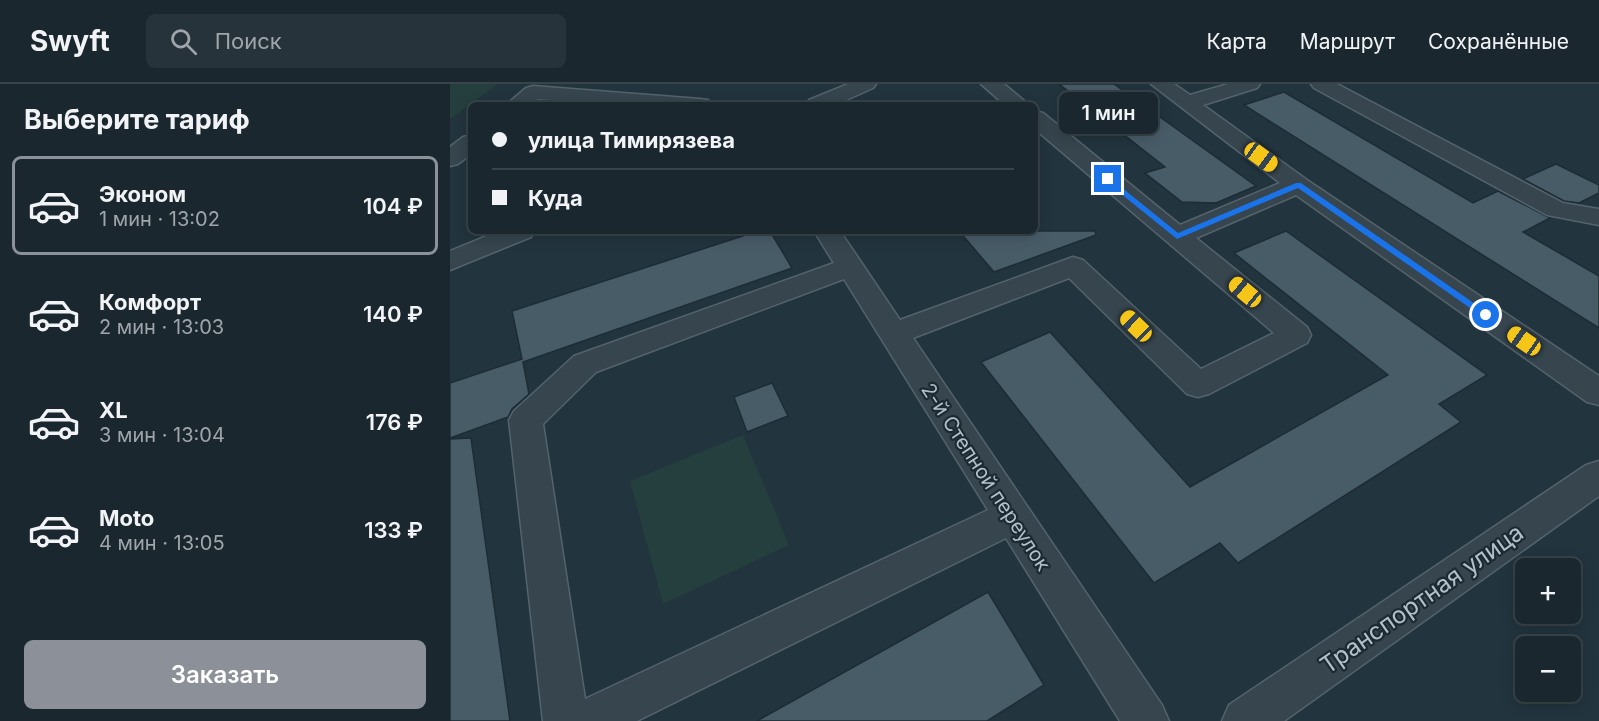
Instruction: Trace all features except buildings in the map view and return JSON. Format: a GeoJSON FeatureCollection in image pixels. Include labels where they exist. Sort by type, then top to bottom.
{"type":"FeatureCollection","features":[{"type":"Feature","properties":{"kind":"street"},"geometry":{"type":"LineString","coordinates":[[824,102],[866,84]]}},
{"type":"Feature","properties":{"kind":"street"},"geometry":{"type":"LineString","coordinates":[[991,84],[1014,102]]}},
{"type":"Feature","properties":{"kind":"street"},"geometry":{"type":"LineString","coordinates":[[1161,84],[1298,185],[1599,393]]}},
{"type":"Feature","properties":{"kind":"street"},"geometry":{"type":"LineString","coordinates":[[1186,103],[1250,84]]}},
{"type":"Feature","properties":{"kind":"street"},"geometry":{"type":"LineString","coordinates":[[1321,84],[1556,210],[1599,217]]}},
{"type":"Feature","properties":{"kind":"street"},"geometry":{"type":"LineString","coordinates":[[521,102],[533,92],[661,102]]}},
{"type":"Feature","properties":{"kind":"street"},"geometry":{"type":"LineString","coordinates":[[893,334],[1073,266],[1198,385],[1296,335],[1038,120]]}},
{"type":"Feature","properties":{"kind":"street"},"geometry":{"type":"LineString","coordinates":[[450,159],[468,144]]}},
{"type":"Feature","properties":{"kind":"street"},"geometry":{"type":"LineString","coordinates":[[1177,236],[1298,185]]}},
{"type":"Feature","properties":{"kind":"street"},"geometry":{"type":"LineString","coordinates":[[450,261],[515,234]]}},
{"type":"Feature","properties":{"kind":"street","name":"2-й Степной переулок"},"geometry":{"type":"LineString","coordinates":[[829,234],[1146,721]]}},
{"type":"Feature","properties":{"kind":"street"},"geometry":{"type":"LineString","coordinates":[[566,721],[526,420],[585,364],[849,267]]}},
{"type":"Feature","properties":{"kind":"street","name":"Транспортная улица"},"geometry":{"type":"LineString","coordinates":[[1245,721],[1599,476]]}},
{"type":"Feature","properties":{"kind":"street"},"geometry":{"type":"LineString","coordinates":[[589,721],[1011,517]]}},
{"type":"Feature","properties":{"kind":"green space"},"geometry":{"type":"Polygon","coordinates":[[[450,84],[498,84],[473,102],[468,102],[468,106],[450,119],[450,84]]]}},
{"type":"Feature","properties":{"kind":"green space"},"geometry":{"type":"Polygon","coordinates":[[[743,435],[789,545],[663,604],[630,481],[743,435]]]}},
{"type":"Feature","properties":{"kind":"route"},"geometry":{"type":"LineString","coordinates":[[1108,179],[1177,236],[1298,185],[1486,315]]}}]}
